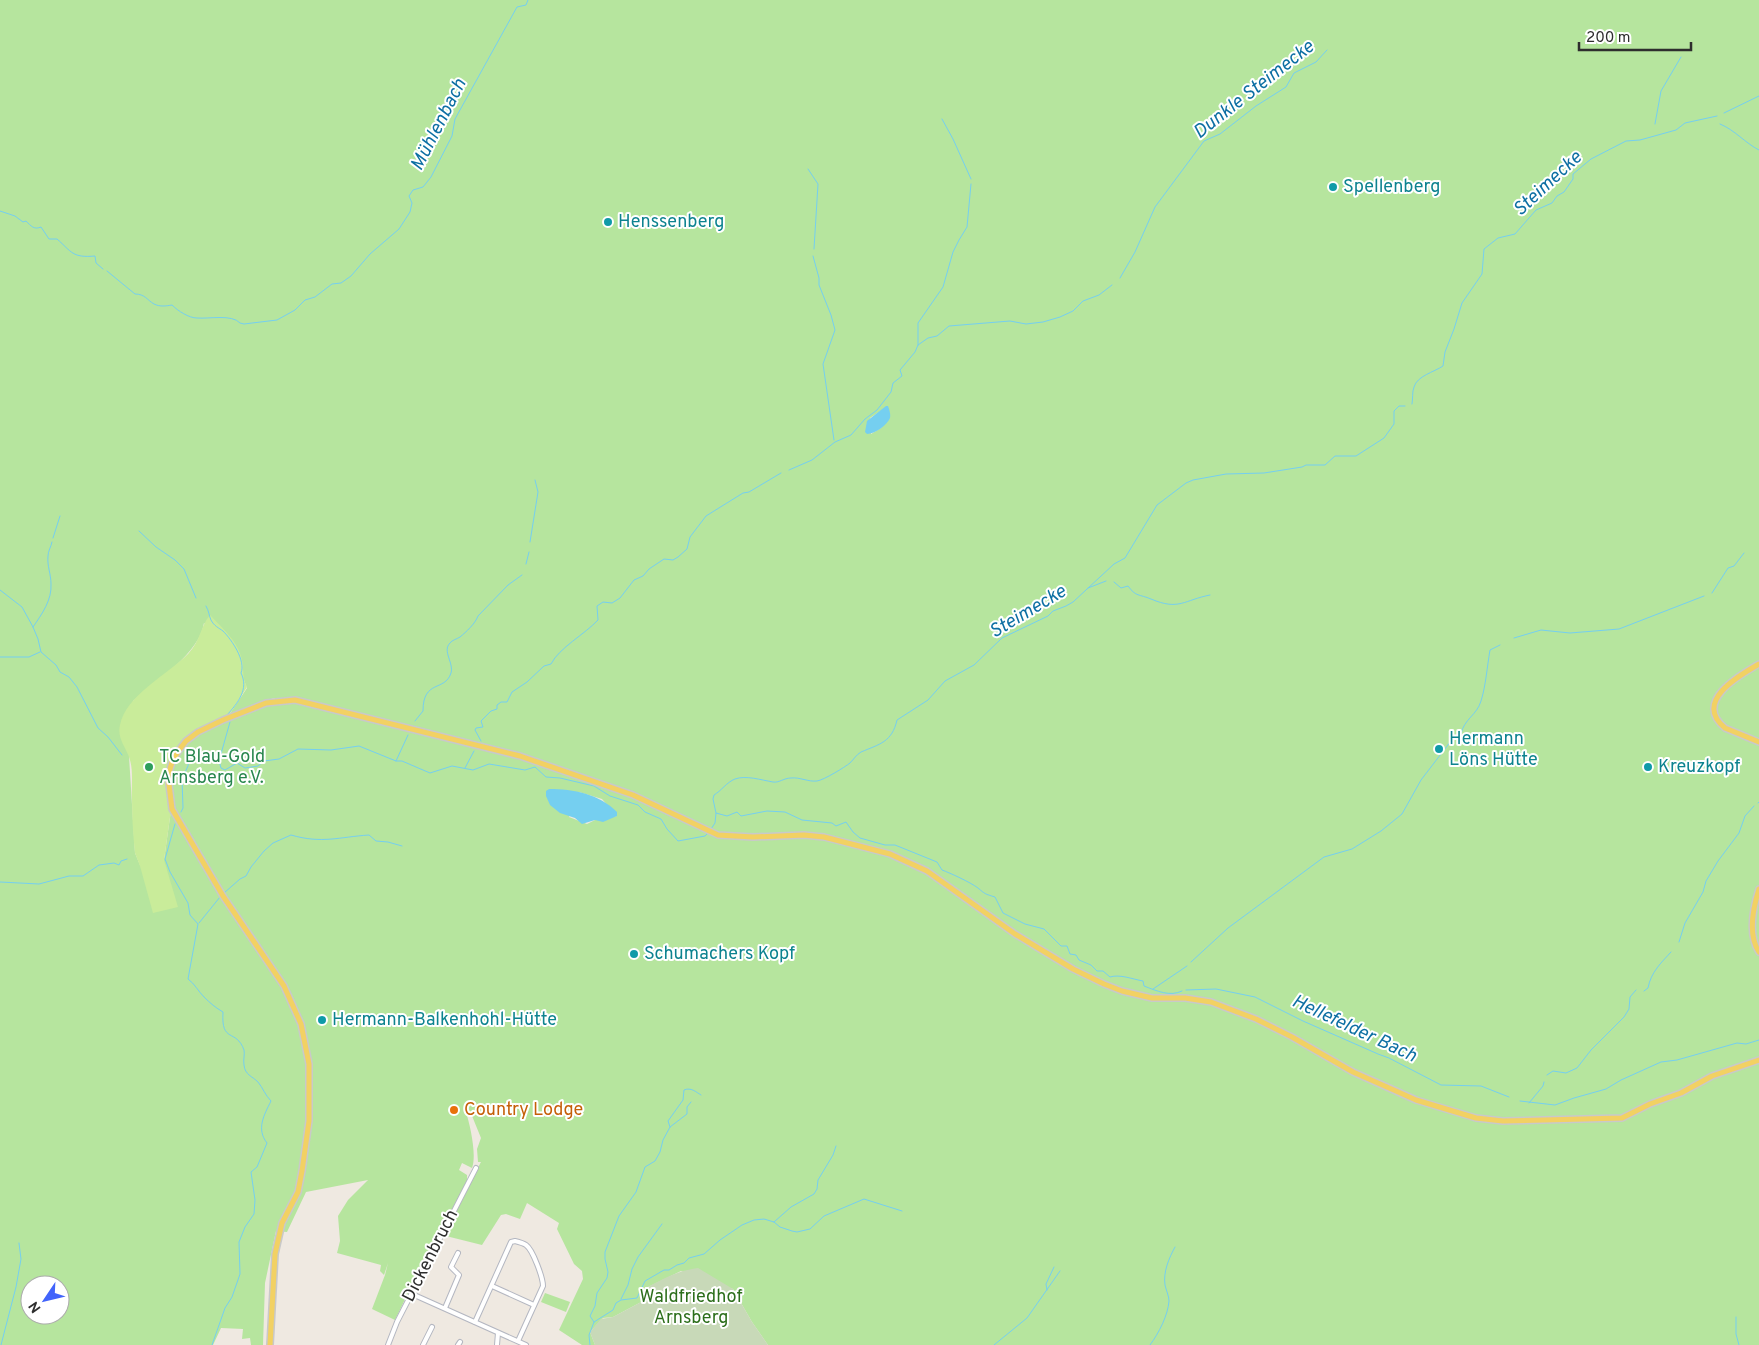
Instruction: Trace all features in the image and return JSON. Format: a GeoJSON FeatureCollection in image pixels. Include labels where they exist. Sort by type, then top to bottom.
{"type":"FeatureCollection","features":[{"type":"Feature","properties":{"kind":"main road"},"geometry":{"type":"LineString","coordinates":[[1759,664],[1742,673],[1725,688],[1717,697],[1713,706],[1720,725],[1759,742]]}},
{"type":"Feature","properties":{"kind":"main road"},"geometry":{"type":"LineString","coordinates":[[270,1345],[276,1254],[282,1223],[298,1192],[304,1162],[309,1121],[309,1064],[301,1024],[284,986],[223,896],[172,809],[168,776],[174,757],[191,737],[217,722],[273,701],[295,700],[520,756],[633,795],[718,835],[753,837],[804,835],[824,837],[890,854],[928,871],[1015,934],[1073,969],[1104,984],[1122,991],[1152,998],[1185,998],[1211,1002],[1256,1019],[1353,1072],[1416,1100],[1485,1120],[1622,1118],[1650,1104],[1676,1096],[1712,1076],[1759,1060]]}},
{"type":"Feature","properties":{"kind":"main road"},"geometry":{"type":"LineString","coordinates":[[1759,889],[1754,907],[1753,922],[1754,942],[1759,952]]}},
{"type":"Feature","properties":{"kind":"street","name":"Dickenbruch"},"geometry":{"type":"LineString","coordinates":[[388,1345],[397,1322],[476,1168]]}},
{"type":"Feature","properties":{"kind":"street"},"geometry":{"type":"LineString","coordinates":[[475,1322],[511,1242],[515,1241],[525,1244],[530,1250],[543,1281],[542,1288],[518,1341]]}},
{"type":"Feature","properties":{"kind":"street"},"geometry":{"type":"LineString","coordinates":[[444,1308],[459,1275],[451,1267],[458,1253]]}},
{"type":"Feature","properties":{"kind":"street"},"geometry":{"type":"LineString","coordinates":[[492,1286],[534,1305]]}},
{"type":"Feature","properties":{"kind":"street"},"geometry":{"type":"LineString","coordinates":[[412,1294],[526,1345]]}},
{"type":"Feature","properties":{"kind":"street"},"geometry":{"type":"LineString","coordinates":[[423,1345],[432,1327]]}},
{"type":"Feature","properties":{"kind":"street"},"geometry":{"type":"LineString","coordinates":[[497,1345],[498,1333]]}},
{"type":"Feature","properties":{"kind":"green space"},"geometry":{"type":"Polygon","coordinates":[[[0,0],[1759,0],[1759,1345],[768,1345],[733,1289],[681,1271],[648,1287],[645,1300],[613,1317],[603,1318],[590,1332],[595,1345],[582,1345],[559,1330],[583,1279],[582,1271],[574,1264],[557,1229],[559,1223],[527,1203],[520,1219],[506,1214],[501,1215],[482,1245],[442,1235],[481,1162],[478,1162],[477,1149],[481,1138],[470,1111],[466,1112],[474,1156],[472,1168],[462,1163],[459,1170],[467,1175],[467,1181],[395,1320],[372,1309],[385,1275],[388,1263],[384,1275],[380,1271],[381,1265],[337,1253],[340,1241],[338,1216],[348,1200],[368,1180],[306,1192],[287,1232],[276,1231],[265,1283],[263,1345],[251,1345],[250,1338],[242,1339],[243,1329],[221,1328],[213,1345],[0,1345],[0,0]],[[888,406],[870,418],[871,434],[881,428],[888,420],[888,406]],[[204,623],[194,645],[186,656],[133,701],[129,756],[135,853],[140,865],[164,860],[171,810],[173,809],[169,776],[182,748],[194,737],[212,726],[266,705],[295,702],[387,726],[493,750],[621,789],[548,763],[492,746],[295,699],[274,698],[229,715],[247,688],[243,678],[242,661],[204,623]],[[579,792],[569,817],[587,824],[595,820],[617,816],[602,799],[579,792]]]}},
{"type":"Feature","properties":{"kind":"green space","name":"TC Blau-Gold Arnsberg e.V."},"geometry":{"type":"Polygon","coordinates":[[[210,615],[237,647],[242,660],[247,687],[229,715],[193,734],[178,748],[170,762],[166,773],[166,788],[171,810],[164,860],[178,907],[153,913],[135,853],[131,767],[129,757],[120,738],[119,730],[124,714],[130,704],[148,686],[188,654],[210,615]]]}},
{"type":"Feature","properties":{"kind":"green space","name":"Waldfriedhof Arnsberg"},"geometry":{"type":"Polygon","coordinates":[[[698,1268],[733,1289],[768,1345],[595,1345],[590,1332],[601,1319],[613,1317],[645,1300],[648,1287],[654,1283],[666,1277],[698,1268]]]}},
{"type":"Feature","properties":{"kind":"green space"},"geometry":{"type":"Polygon","coordinates":[[[545,1293],[570,1302],[566,1312],[541,1302],[545,1293]]]}},
{"type":"Feature","properties":{"kind":"water"},"geometry":{"type":"Polygon","coordinates":[[[888,406],[890,413],[888,421],[877,431],[867,434],[865,432],[867,421],[888,406]]]}},
{"type":"Feature","properties":{"kind":"water"},"geometry":{"type":"Polygon","coordinates":[[[549,789],[568,790],[594,797],[610,806],[617,812],[617,816],[603,822],[595,820],[582,824],[575,818],[560,813],[550,805],[546,796],[546,791],[549,789]]]}},
{"type":"Feature","properties":{"kind":"waterway","name":"Mühlenbach"},"geometry":{"type":"LineString","coordinates":[[107,271],[135,294],[144,296],[156,305],[172,305],[177,310],[194,318],[226,318],[244,324],[277,320],[295,310],[305,300],[315,297],[332,284],[341,283],[351,276],[370,254],[399,229],[410,212],[412,203],[409,196],[413,190],[423,187],[431,177],[452,136],[455,119],[517,7],[526,5],[528,0]]}},
{"type":"Feature","properties":{"kind":"waterway","name":"Dunkle Steimecke"},"geometry":{"type":"LineString","coordinates":[[1120,278],[1135,252],[1155,207],[1204,141],[1220,134],[1256,106],[1286,87],[1294,73],[1316,62],[1327,50]]}},
{"type":"Feature","properties":{"kind":"waterway"},"geometry":{"type":"LineString","coordinates":[[1655,124],[1661,91],[1681,57]]}},
{"type":"Feature","properties":{"kind":"waterway","name":"Steimecke"},"geometry":{"type":"LineString","coordinates":[[1724,113],[1759,96]]}},
{"type":"Feature","properties":{"kind":"waterway","name":"Steimecke"},"geometry":{"type":"LineString","coordinates":[[1412,404],[1416,383],[1422,377],[1443,366],[1445,352],[1462,303],[1482,274],[1484,249],[1498,238],[1515,234],[1536,210],[1552,203],[1557,196],[1564,192],[1573,179],[1573,174],[1591,159],[1626,141],[1640,140],[1676,130],[1685,123],[1717,116]]}},
{"type":"Feature","properties":{"kind":"waterway"},"geometry":{"type":"LineString","coordinates":[[942,119],[971,179]]}},
{"type":"Feature","properties":{"kind":"waterway"},"geometry":{"type":"LineString","coordinates":[[1720,124],[1759,150]]}},
{"type":"Feature","properties":{"kind":"waterway"},"geometry":{"type":"LineString","coordinates":[[808,169],[818,184],[814,249]]}},
{"type":"Feature","properties":{"kind":"waterway"},"geometry":{"type":"LineString","coordinates":[[918,345],[918,323],[943,287],[953,252],[967,227],[971,184]]}},
{"type":"Feature","properties":{"kind":"waterway","name":"Mühlenbach"},"geometry":{"type":"LineString","coordinates":[[0,211],[15,216],[23,222],[26,221],[34,228],[41,227],[49,239],[57,239],[77,255],[95,256],[96,263],[103,269]]}},
{"type":"Feature","properties":{"kind":"waterway"},"geometry":{"type":"LineString","coordinates":[[813,256],[819,285],[835,330],[823,364],[834,440]]}},
{"type":"Feature","properties":{"kind":"waterway","name":"Dunkle Steimecke"},"geometry":{"type":"LineString","coordinates":[[789,470],[812,460],[835,442],[851,435],[865,419],[877,410],[891,392],[893,383],[902,376],[900,370],[915,352],[918,345],[928,338],[937,336],[949,326],[1010,321],[1026,324],[1043,322],[1073,311],[1083,301],[1099,295],[1112,285]]}},
{"type":"Feature","properties":{"kind":"waterway","name":"Steimecke"},"geometry":{"type":"LineString","coordinates":[[716,813],[714,795],[735,779],[749,778],[775,782],[794,778],[817,781],[844,767],[861,752],[884,741],[892,733],[897,720],[928,700],[945,681],[974,665],[1002,638],[1073,602],[1114,564],[1125,558],[1157,505],[1186,483],[1226,474],[1264,473],[1306,465],[1325,465],[1335,456],[1356,456],[1384,438],[1394,424],[1394,411],[1399,406],[1405,406]]}},
{"type":"Feature","properties":{"kind":"waterway","name":"Dunkle Steimecke"},"geometry":{"type":"LineString","coordinates":[[481,741],[475,730],[476,728],[483,727],[481,721],[491,711],[497,709],[497,705],[501,702],[507,702],[512,692],[527,682],[544,666],[551,664],[560,652],[593,625],[598,620],[597,606],[603,602],[612,603],[620,598],[634,580],[643,576],[649,569],[664,559],[673,560],[678,557],[687,549],[690,537],[706,516],[743,493],[749,492],[781,473]]}},
{"type":"Feature","properties":{"kind":"waterway"},"geometry":{"type":"LineString","coordinates":[[530,542],[538,492],[535,480]]}},
{"type":"Feature","properties":{"kind":"waterway"},"geometry":{"type":"LineString","coordinates":[[53,538],[60,516]]}},
{"type":"Feature","properties":{"kind":"waterway"},"geometry":{"type":"LineString","coordinates":[[139,531],[184,569],[196,598]]}},
{"type":"Feature","properties":{"kind":"waterway"},"geometry":{"type":"LineString","coordinates":[[33,627],[43,612],[50,596],[51,580],[48,552],[52,542]]}},
{"type":"Feature","properties":{"kind":"waterway"},"geometry":{"type":"LineString","coordinates":[[526,564],[529,552]]}},
{"type":"Feature","properties":{"kind":"waterway"},"geometry":{"type":"LineString","coordinates":[[1712,593],[1728,568],[1734,566],[1744,553]]}},
{"type":"Feature","properties":{"kind":"waterway"},"geometry":{"type":"LineString","coordinates":[[415,721],[423,711],[427,694],[430,690],[448,679],[451,673],[447,650],[450,643],[468,630],[478,616],[508,585],[522,575]]}},
{"type":"Feature","properties":{"kind":"waterway"},"geometry":{"type":"LineString","coordinates":[[1088,588],[1106,581]]}},
{"type":"Feature","properties":{"kind":"waterway"},"geometry":{"type":"LineString","coordinates":[[1114,582],[1121,588],[1128,586],[1138,595],[1168,604],[1181,603],[1210,595]]}},
{"type":"Feature","properties":{"kind":"waterway"},"geometry":{"type":"LineString","coordinates":[[0,590],[22,607],[33,627],[41,652],[56,665],[60,672],[69,677],[77,687],[98,728],[122,755]]}},
{"type":"Feature","properties":{"kind":"waterway"},"geometry":{"type":"LineString","coordinates":[[1514,638],[1541,630],[1570,633],[1619,629],[1704,596]]}},
{"type":"Feature","properties":{"kind":"waterway"},"geometry":{"type":"LineString","coordinates":[[206,606],[212,622],[230,640],[242,663],[243,690],[235,706],[227,715]]}},
{"type":"Feature","properties":{"kind":"waterway"},"geometry":{"type":"LineString","coordinates":[[1191,962],[1228,928],[1324,857],[1352,849],[1381,831],[1402,814],[1421,780],[1454,737],[1461,734],[1465,724],[1477,710],[1484,689],[1490,650],[1500,645]]}},
{"type":"Feature","properties":{"kind":"waterway"},"geometry":{"type":"LineString","coordinates":[[0,657],[29,657],[40,652]]}},
{"type":"Feature","properties":{"kind":"waterway"},"geometry":{"type":"LineString","coordinates":[[219,761],[230,722]]}},
{"type":"Feature","properties":{"kind":"waterway"},"geometry":{"type":"LineString","coordinates":[[396,761],[408,735]]}},
{"type":"Feature","properties":{"kind":"waterway","name":"Hellefelder Bach"},"geometry":{"type":"LineString","coordinates":[[181,812],[183,808],[182,779],[188,766],[189,758],[208,756],[219,761],[221,768],[225,770],[237,763],[245,768],[258,766],[264,761],[279,759],[298,749],[331,750],[359,746],[430,773],[452,766],[473,770],[489,764],[525,770],[535,767],[546,777],[560,778],[594,786],[610,796],[638,805],[645,812],[661,819],[678,841],[707,834]]}},
{"type":"Feature","properties":{"kind":"waterway","name":"Dunkle Steimecke"},"geometry":{"type":"LineString","coordinates":[[465,768],[474,751]]}},
{"type":"Feature","properties":{"kind":"waterway"},"geometry":{"type":"LineString","coordinates":[[1679,942],[1685,923],[1703,892],[1706,881],[1739,833],[1745,816],[1754,806]]}},
{"type":"Feature","properties":{"kind":"waterway","name":"Hellefelder Bach"},"geometry":{"type":"LineString","coordinates":[[711,829],[715,823],[716,813],[727,816],[737,812],[741,816],[767,811],[785,812],[802,820],[832,823],[836,826],[846,822],[860,838],[885,845],[895,845],[937,862],[942,870],[970,883],[985,894],[995,897],[1003,913],[1025,924],[1044,929],[1061,946],[1067,946],[1070,954],[1076,955],[1079,960],[1091,965],[1097,971],[1103,971],[1110,977],[1122,976],[1143,981],[1144,986],[1163,993],[1182,991]]}},
{"type":"Feature","properties":{"kind":"waterway","name":"Hellefelder Bach"},"geometry":{"type":"LineString","coordinates":[[175,824],[165,859],[170,872],[188,903],[190,915],[198,924],[188,979],[206,999],[223,1012],[224,1028],[241,1043],[244,1050],[246,1071],[258,1082],[271,1101],[262,1122],[262,1132],[267,1143],[257,1167],[251,1172],[255,1200],[254,1214],[245,1227],[239,1242],[240,1274],[212,1345]]}},
{"type":"Feature","properties":{"kind":"waterway"},"geometry":{"type":"LineString","coordinates":[[224,893],[246,876],[264,851],[273,843],[291,835],[312,839],[369,835],[376,841],[402,846]]}},
{"type":"Feature","properties":{"kind":"waterway"},"geometry":{"type":"LineString","coordinates":[[0,882],[39,884],[69,876],[83,876],[99,865],[114,863],[119,865],[121,861],[127,859]]}},
{"type":"Feature","properties":{"kind":"waterway"},"geometry":{"type":"LineString","coordinates":[[199,923],[220,897]]}},
{"type":"Feature","properties":{"kind":"waterway"},"geometry":{"type":"LineString","coordinates":[[1644,991],[1648,988],[1651,977],[1657,968],[1671,952]]}},
{"type":"Feature","properties":{"kind":"waterway"},"geometry":{"type":"LineString","coordinates":[[1153,989],[1187,966]]}},
{"type":"Feature","properties":{"kind":"waterway","name":"Hellefelder Bach"},"geometry":{"type":"LineString","coordinates":[[1186,990],[1216,989],[1255,997],[1303,1021],[1389,1058],[1441,1085],[1481,1086],[1509,1097]]}},
{"type":"Feature","properties":{"kind":"waterway"},"geometry":{"type":"LineString","coordinates":[[1547,1075],[1553,1071],[1566,1073],[1577,1068],[1591,1050],[1624,1017],[1629,1009],[1630,997],[1636,990]]}},
{"type":"Feature","properties":{"kind":"waterway","name":"Hellefelder Bach"},"geometry":{"type":"LineString","coordinates":[[1520,1101],[1555,1105],[1606,1089],[1661,1062],[1677,1060],[1737,1043],[1746,1044],[1759,1040]]}},
{"type":"Feature","properties":{"kind":"waterway"},"geometry":{"type":"LineString","coordinates":[[1529,1103],[1543,1086],[1544,1082]]}},
{"type":"Feature","properties":{"kind":"waterway"},"geometry":{"type":"LineString","coordinates":[[670,1127],[668,1121],[683,1100],[684,1090],[691,1089],[701,1095]]}},
{"type":"Feature","properties":{"kind":"waterway"},"geometry":{"type":"LineString","coordinates":[[594,1322],[590,1316],[595,1306],[597,1293],[607,1278],[608,1272],[605,1252],[619,1216],[636,1192],[645,1167],[655,1161],[670,1127],[687,1114],[687,1107],[691,1102]]}},
{"type":"Feature","properties":{"kind":"waterway"},"geometry":{"type":"LineString","coordinates":[[774,1222],[791,1207],[814,1194],[817,1189],[818,1180],[833,1155],[836,1146]]}},
{"type":"Feature","properties":{"kind":"waterway"},"geometry":{"type":"LineString","coordinates":[[590,1345],[589,1335],[594,1322],[613,1310],[616,1303],[621,1300],[637,1298],[645,1281],[664,1270],[669,1270],[684,1263],[689,1258],[704,1254],[742,1225],[754,1220],[764,1219],[774,1222],[780,1227],[797,1232],[810,1229],[824,1216],[864,1199],[902,1211]]}},
{"type":"Feature","properties":{"kind":"waterway"},"geometry":{"type":"LineString","coordinates":[[621,1299],[638,1257],[662,1224]]}},
{"type":"Feature","properties":{"kind":"waterway"},"geometry":{"type":"LineString","coordinates":[[1,1345],[21,1259],[19,1243]]}},
{"type":"Feature","properties":{"kind":"waterway"},"geometry":{"type":"LineString","coordinates":[[1150,1345],[1160,1329],[1167,1312],[1169,1297],[1165,1285],[1165,1275],[1175,1247]]}},
{"type":"Feature","properties":{"kind":"waterway"},"geometry":{"type":"LineString","coordinates":[[1047,1290],[1046,1284],[1054,1267]]}},
{"type":"Feature","properties":{"kind":"waterway"},"geometry":{"type":"LineString","coordinates":[[994,1345],[1027,1318],[1060,1271]]}},
{"type":"Feature","properties":{"kind":"waterway"},"geometry":{"type":"LineString","coordinates":[[1736,1317],[1736,1334],[1739,1345]]}},
{"type":"Feature","properties":{"kind":"place","name":"Spellenberg"},"geometry":{"type":"Point","coordinates":[1333,187]}},
{"type":"Feature","properties":{"kind":"place","name":"Henssenberg"},"geometry":{"type":"Point","coordinates":[608,222]}},
{"type":"Feature","properties":{"kind":"place","name":"Hermann Löns Hütte"},"geometry":{"type":"Point","coordinates":[1439,749]}},
{"type":"Feature","properties":{"kind":"place","name":"TC Blau-Gold Arnsberg e.V."},"geometry":{"type":"Point","coordinates":[149,767]}},
{"type":"Feature","properties":{"kind":"place","name":"Kreuzkopf"},"geometry":{"type":"Point","coordinates":[1648,767]}},
{"type":"Feature","properties":{"kind":"place","name":"Schumachers Kopf"},"geometry":{"type":"Point","coordinates":[634,954]}},
{"type":"Feature","properties":{"kind":"place","name":"Hermann-Balkenhohl-Hütte"},"geometry":{"type":"Point","coordinates":[322,1020]}},
{"type":"Feature","properties":{"kind":"place","name":"Country Lodge"},"geometry":{"type":"Point","coordinates":[454,1110]}}]}
